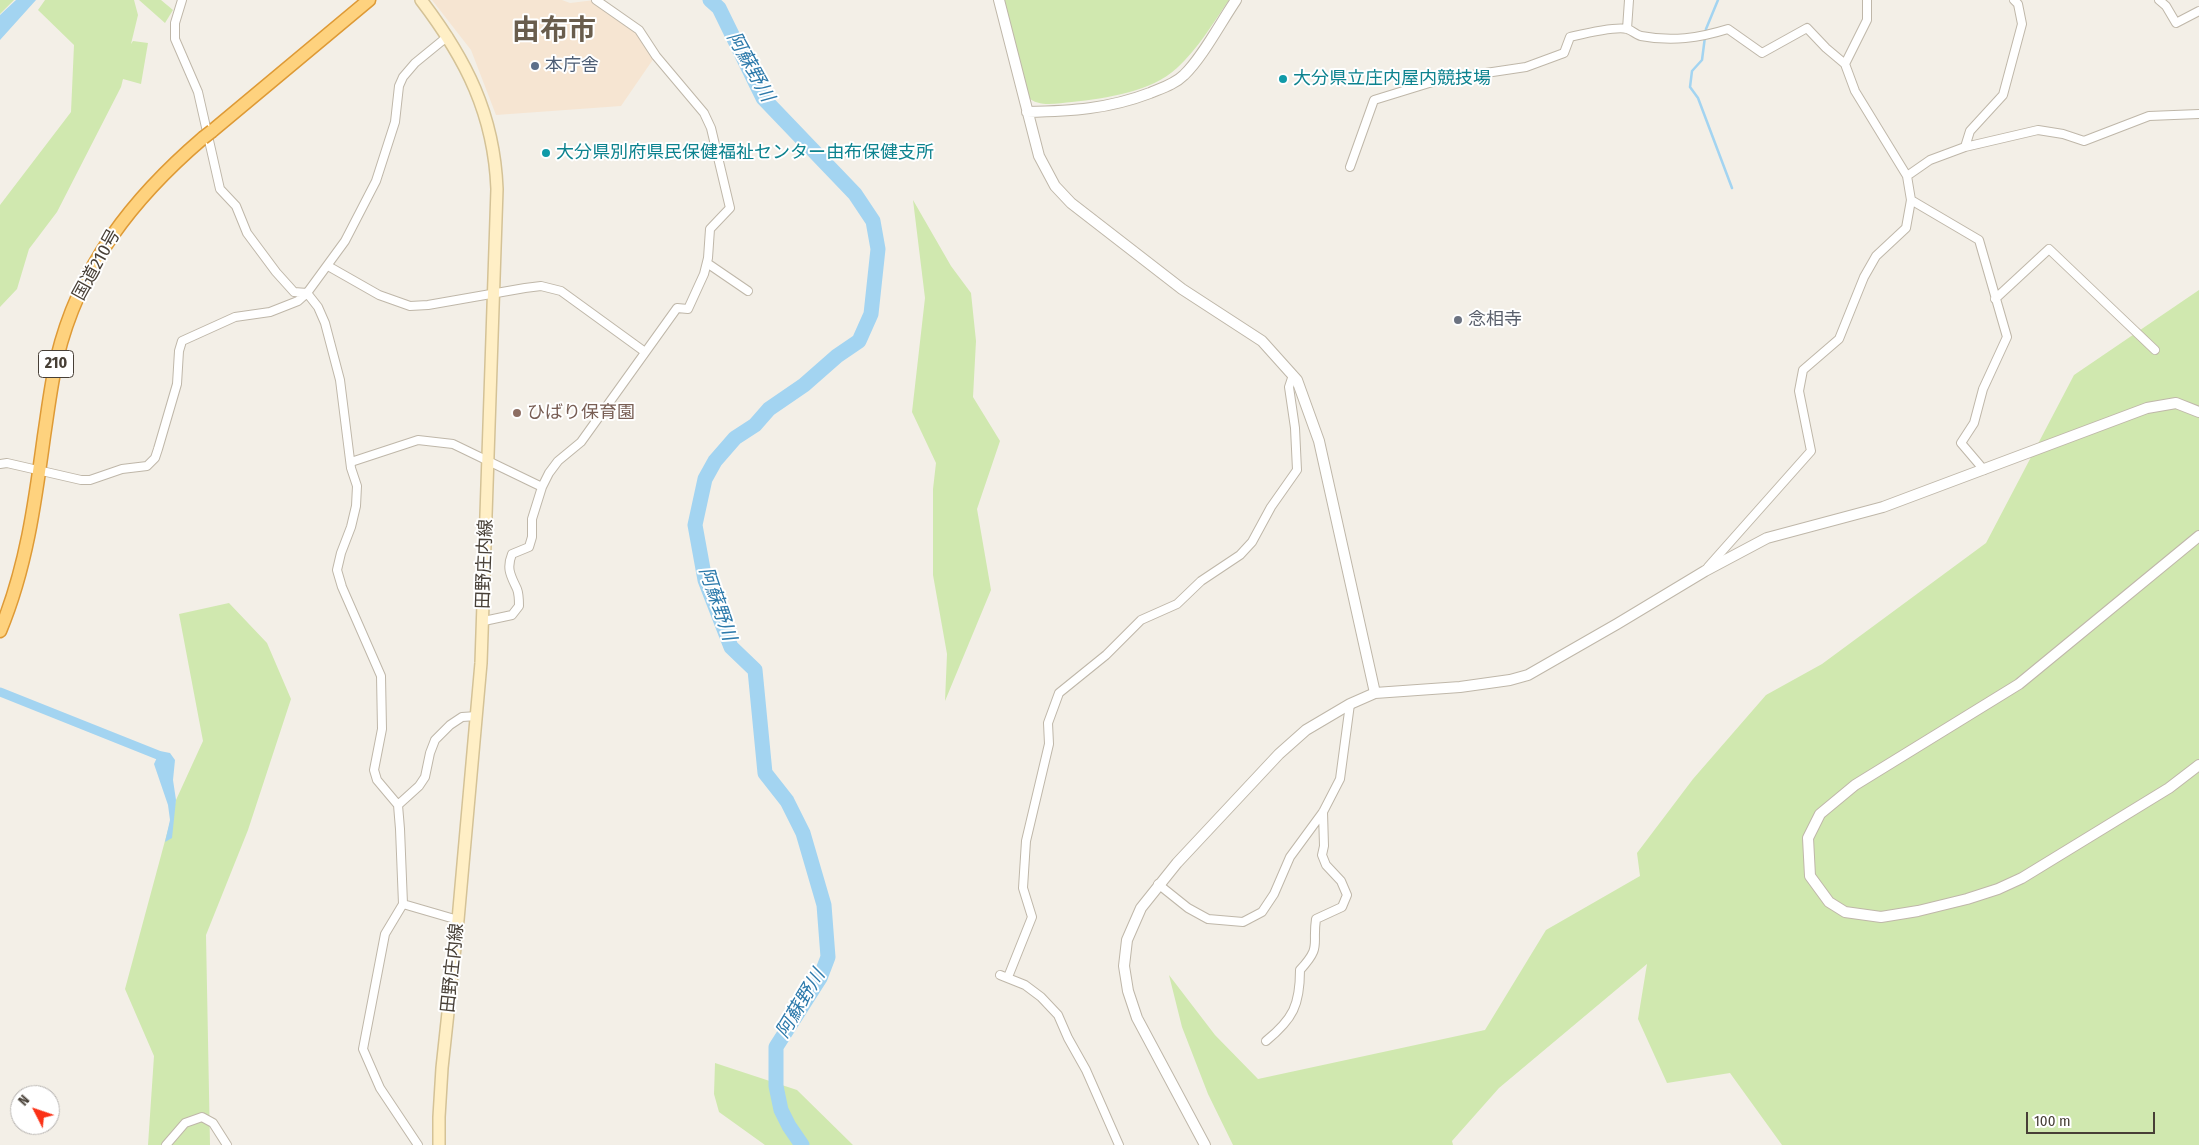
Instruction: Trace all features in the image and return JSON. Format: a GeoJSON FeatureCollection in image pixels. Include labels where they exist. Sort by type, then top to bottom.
{"type":"FeatureCollection","features":[{"type":"Feature","properties":{"kind":"highway","name":"国道210号"},"geometry":{"type":"LineString","coordinates":[[0,631],[17,584],[26,550],[57,356],[69,318],[86,280],[111,236],[137,202],[162,174],[369,0]]}},
{"type":"Feature","properties":{"kind":"main road","name":"田野庄内線"},"geometry":{"type":"LineString","coordinates":[[421,0],[448,36],[477,92],[491,134],[497,189],[484,621],[458,920],[442,1068],[438,1117],[439,1145]]}},
{"type":"Feature","properties":{"kind":"street"},"geometry":{"type":"LineString","coordinates":[[182,0],[175,23],[175,39],[198,92],[220,189],[236,206],[247,233],[276,272],[294,292],[307,293],[318,307],[325,323],[340,380],[357,486],[356,506],[337,570],[342,587],[381,676],[382,729],[374,770],[377,780],[398,806],[403,904],[385,934],[364,1049],[380,1088],[418,1145]]}},
{"type":"Feature","properties":{"kind":"street"},"geometry":{"type":"LineString","coordinates":[[484,621],[512,615],[520,606],[518,591],[509,576],[508,563],[512,554],[529,547],[532,537],[532,519],[542,487],[549,473],[558,461],[581,442],[677,308],[688,309],[707,263],[710,229],[730,208],[711,128],[704,114],[656,56],[639,30],[596,0]]}},
{"type":"Feature","properties":{"kind":"street"},"geometry":{"type":"LineString","coordinates":[[1000,0],[1038,156],[1055,186],[1072,203],[1182,289],[1262,341],[1297,380],[1319,441],[1375,693]]}},
{"type":"Feature","properties":{"kind":"street"},"geometry":{"type":"LineString","coordinates":[[1027,112],[1085,110],[1107,107],[1127,102],[1175,82],[1188,71],[1236,0]]}},
{"type":"Feature","properties":{"kind":"street"},"geometry":{"type":"LineString","coordinates":[[1627,29],[1629,0]]}},
{"type":"Feature","properties":{"kind":"street"},"geometry":{"type":"LineString","coordinates":[[1845,64],[1867,20],[1867,0]]}},
{"type":"Feature","properties":{"kind":"street"},"geometry":{"type":"LineString","coordinates":[[1966,147],[1970,131],[2003,95],[2022,24],[2018,4],[2014,0]]}},
{"type":"Feature","properties":{"kind":"street"},"geometry":{"type":"LineString","coordinates":[[2159,0],[2166,6],[2176,23],[2199,11]]}},
{"type":"Feature","properties":{"kind":"street"},"geometry":{"type":"LineString","coordinates":[[1350,167],[1374,100],[1439,80],[1526,67],[1564,53],[1570,37],[1599,31],[1627,29],[1640,36],[1678,40],[1694,39],[1728,29],[1762,53],[1807,28],[1845,64],[1855,91],[1908,176],[1911,200],[1906,228],[1876,256],[1864,277],[1839,339],[1803,370],[1799,391],[1811,451],[1705,571]]}},
{"type":"Feature","properties":{"kind":"street"},"geometry":{"type":"LineString","coordinates":[[0,464],[7,463],[81,480],[90,480],[122,469],[147,466],[155,458],[177,384],[179,351],[182,341],[236,317],[270,312],[298,301],[307,293],[345,241],[376,181],[394,122],[402,77],[415,63],[448,36]]}},
{"type":"Feature","properties":{"kind":"street"},"geometry":{"type":"LineString","coordinates":[[1908,176],[1930,160],[1966,147],[2038,130],[2063,134],[2084,141],[2148,116],[2199,114]]}},
{"type":"Feature","properties":{"kind":"street"},"geometry":{"type":"LineString","coordinates":[[1911,200],[1979,240],[2007,337],[1983,389],[1974,423],[1961,443],[1984,470]]}},
{"type":"Feature","properties":{"kind":"street"},"geometry":{"type":"LineString","coordinates":[[1995,299],[2049,250],[2155,350]]}},
{"type":"Feature","properties":{"kind":"street"},"geometry":{"type":"LineString","coordinates":[[707,263],[748,292]]}},
{"type":"Feature","properties":{"kind":"street"},"geometry":{"type":"LineString","coordinates":[[328,266],[379,295],[410,306],[428,305],[541,286],[561,291],[645,352]]}},
{"type":"Feature","properties":{"kind":"street"},"geometry":{"type":"LineString","coordinates":[[1119,1145],[1086,1070],[1068,1038],[1058,1015],[1041,997],[1025,985],[1004,976],[1032,917],[1023,888],[1026,841],[1049,744],[1048,723],[1059,692],[1106,655],[1141,620],[1177,604],[1201,581],[1240,555],[1252,542],[1271,507],[1297,470],[1295,428],[1289,387],[1293,375]]}},
{"type":"Feature","properties":{"kind":"street"},"geometry":{"type":"LineString","coordinates":[[1205,1145],[1137,1018],[1128,991],[1124,966],[1127,940],[1140,908],[1158,884],[1279,754],[1306,730],[1350,704],[1375,693],[1460,687],[1510,680],[1528,675],[1618,624],[1705,571],[1767,538],[1883,507],[2147,408],[2176,403],[2199,412]]}},
{"type":"Feature","properties":{"kind":"street"},"geometry":{"type":"LineString","coordinates":[[352,462],[418,440],[453,444],[542,487]]}},
{"type":"Feature","properties":{"kind":"street"},"geometry":{"type":"LineString","coordinates":[[2199,536],[2019,684],[1855,785],[1820,814],[1808,838],[1810,876],[1829,902],[1845,912],[1872,916],[1881,917],[1909,912],[1967,899],[1998,889],[2022,878],[2170,788],[2199,765]]}},
{"type":"Feature","properties":{"kind":"street"},"geometry":{"type":"LineString","coordinates":[[1158,884],[1188,908],[1208,919],[1243,922],[1262,912],[1274,894],[1290,857],[1323,812],[1340,779],[1350,704]]}},
{"type":"Feature","properties":{"kind":"street"},"geometry":{"type":"LineString","coordinates":[[398,806],[419,786],[425,777],[430,753],[436,740],[450,725],[462,717],[477,716]]}},
{"type":"Feature","properties":{"kind":"street"},"geometry":{"type":"LineString","coordinates":[[1266,1041],[1281,1029],[1294,1013],[1300,993],[1300,970],[1310,960],[1317,946],[1314,930],[1316,918],[1342,907],[1347,895],[1340,881],[1326,865],[1322,855],[1324,846],[1323,812]]}},
{"type":"Feature","properties":{"kind":"street"},"geometry":{"type":"LineString","coordinates":[[403,904],[458,920]]}},
{"type":"Feature","properties":{"kind":"street"},"geometry":{"type":"LineString","coordinates":[[166,1145],[185,1122],[202,1117],[213,1122],[227,1145]]}},
{"type":"Feature","properties":{"kind":"shaded area"},"geometry":{"type":"Polygon","coordinates":[[[432,0],[562,0],[570,3],[595,0],[641,35],[654,58],[621,106],[496,115],[471,50],[432,0]]]}},
{"type":"Feature","properties":{"kind":"green space"},"geometry":{"type":"Polygon","coordinates":[[[0,0],[14,0],[0,14],[0,0]]]}},
{"type":"Feature","properties":{"kind":"green space"},"geometry":{"type":"Polygon","coordinates":[[[45,0],[134,0],[138,15],[131,44],[133,41],[148,43],[141,84],[123,79],[121,87],[57,212],[29,249],[17,289],[0,307],[0,205],[71,112],[74,45],[38,10],[45,0]]]}},
{"type":"Feature","properties":{"kind":"green space"},"geometry":{"type":"Polygon","coordinates":[[[139,0],[161,0],[173,10],[165,23],[139,0]]]}},
{"type":"Feature","properties":{"kind":"green space"},"geometry":{"type":"Polygon","coordinates":[[[1004,0],[1229,0],[1192,53],[1177,68],[1155,83],[1114,96],[1043,104],[1028,97],[1004,0]]]}},
{"type":"Feature","properties":{"kind":"green space"},"geometry":{"type":"Polygon","coordinates":[[[913,200],[951,266],[971,293],[976,341],[973,397],[1000,441],[977,509],[991,590],[945,701],[947,654],[933,575],[933,489],[936,463],[912,412],[925,298],[913,200]]]}},
{"type":"Feature","properties":{"kind":"green space"},"geometry":{"type":"Polygon","coordinates":[[[2199,290],[2199,1145],[1782,1145],[1730,1073],[1667,1083],[1638,1019],[1647,964],[1499,1088],[1452,1141],[1453,1145],[1233,1145],[1208,1094],[1182,1027],[1169,975],[1215,1035],[1258,1079],[1485,1030],[1546,930],[1640,876],[1637,853],[1693,779],[1766,695],[1822,664],[1986,543],[2074,375],[2199,290]]]}},
{"type":"Feature","properties":{"kind":"green space"},"geometry":{"type":"Polygon","coordinates":[[[229,603],[267,643],[291,699],[248,830],[206,935],[210,1145],[148,1145],[154,1056],[125,989],[176,800],[203,741],[179,614],[229,603]]]}},
{"type":"Feature","properties":{"kind":"green space"},"geometry":{"type":"Polygon","coordinates":[[[715,1063],[797,1090],[853,1145],[765,1145],[719,1112],[714,1094],[715,1063]]]}},
{"type":"Feature","properties":{"kind":"water"},"geometry":{"type":"Polygon","coordinates":[[[16,0],[36,0],[0,40],[0,15],[16,0]]]}},
{"type":"Feature","properties":{"kind":"water"},"geometry":{"type":"Polygon","coordinates":[[[160,751],[170,753],[175,760],[173,780],[176,800],[172,838],[165,842],[170,820],[168,805],[154,764],[160,751]]]}},
{"type":"Feature","properties":{"kind":"waterway","name":"阿蘇野川"},"geometry":{"type":"LineString","coordinates":[[710,0],[719,8],[763,98],[855,194],[873,221],[878,249],[871,314],[859,341],[837,356],[804,385],[769,409],[755,425],[735,438],[715,461],[705,479],[695,525],[705,580],[731,647],[755,670],[765,773],[787,801],[803,833],[824,905],[828,957],[820,978],[776,1047],[776,1086],[781,1110],[802,1145]]}},
{"type":"Feature","properties":{"kind":"waterway"},"geometry":{"type":"LineString","coordinates":[[1718,0],[1706,29],[1702,60],[1692,71],[1690,87],[1698,98],[1732,188]]}},
{"type":"Feature","properties":{"kind":"waterway"},"geometry":{"type":"LineString","coordinates":[[0,692],[158,755]]}},
{"type":"Feature","properties":{"kind":"place","name":"本庁舎"},"geometry":{"type":"Point","coordinates":[535,66]}},
{"type":"Feature","properties":{"kind":"place","name":"大分県立庄内屋内競技場"},"geometry":{"type":"Point","coordinates":[1283,79]}},
{"type":"Feature","properties":{"kind":"place","name":"大分県別府県民保健福祉センター由布保健支所"},"geometry":{"type":"Point","coordinates":[546,153]}},
{"type":"Feature","properties":{"kind":"place","name":"念相寺"},"geometry":{"type":"Point","coordinates":[1458,320]}},
{"type":"Feature","properties":{"kind":"place","name":"ひばり保育園"},"geometry":{"type":"Point","coordinates":[517,413]}},
{"type":"Feature","properties":{"kind":"district","name":"由布市"},"geometry":{"type":"Point","coordinates":[554,31]}}]}
